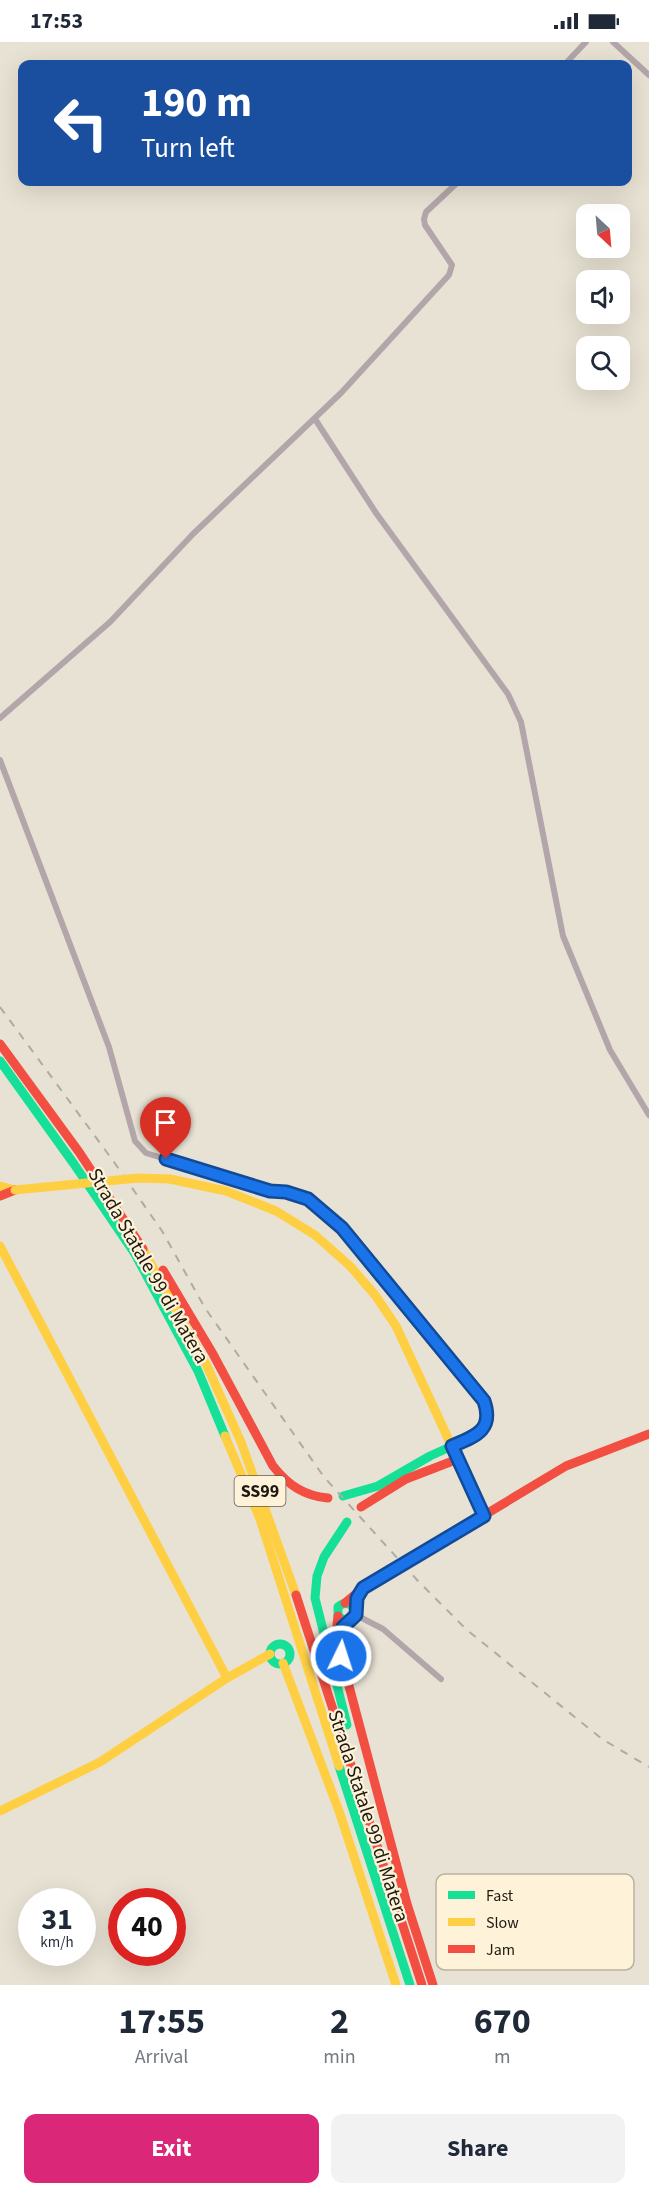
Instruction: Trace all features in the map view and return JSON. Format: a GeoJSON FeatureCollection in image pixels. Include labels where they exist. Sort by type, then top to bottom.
{"type":"FeatureCollection","features":[{"type":"Feature","properties":{"kind":"main road","name":"Strada Statale 99 di Matera"},"geometry":{"type":"LineString","coordinates":[[0,1044],[80,1152],[142,1250],[207,1366],[241,1442],[273,1527],[422,1985]]}},
{"type":"Feature","properties":{"kind":"main road","name":"SS99"},"geometry":{"type":"LineString","coordinates":[[0,1061],[135,1254],[169,1314],[203,1382],[260,1519],[410,1985]]}},
{"type":"Feature","properties":{"kind":"main road"},"geometry":{"type":"LineString","coordinates":[[80,1152],[129,1216],[168,1278],[213,1354],[273,1466],[298,1490],[308,1495],[328,1498]]}},
{"type":"Feature","properties":{"kind":"main road"},"geometry":{"type":"LineString","coordinates":[[0,1196],[15,1190],[138,1178],[170,1179],[226,1191],[276,1211],[315,1235],[350,1266],[396,1326],[484,1516]]}},
{"type":"Feature","properties":{"kind":"main road"},"geometry":{"type":"LineString","coordinates":[[0,1186],[15,1190]]}},
{"type":"Feature","properties":{"kind":"main road"},"geometry":{"type":"LineString","coordinates":[[0,1246],[227,1678]]}},
{"type":"Feature","properties":{"kind":"main road"},"geometry":{"type":"LineString","coordinates":[[433,1985],[407,1904],[341,1656],[338,1640],[338,1607],[353,1594],[566,1466],[649,1434]]}},
{"type":"Feature","properties":{"kind":"main road"},"geometry":{"type":"LineString","coordinates":[[343,1496],[374,1488],[409,1469],[428,1455],[452,1446]]}},
{"type":"Feature","properties":{"kind":"main road"},"geometry":{"type":"LineString","coordinates":[[361,1507],[406,1479],[458,1459]]}},
{"type":"Feature","properties":{"kind":"main road"},"geometry":{"type":"LineString","coordinates":[[347,1522],[331,1541],[321,1560],[315,1580],[315,1598],[349,1730],[366,1811]]}},
{"type":"Feature","properties":{"kind":"main road"},"geometry":{"type":"LineString","coordinates":[[338,1640],[353,1615],[363,1588]]}},
{"type":"Feature","properties":{"kind":"main road"},"geometry":{"type":"LineString","coordinates":[[345,1603],[351,1604],[353,1615]]}},
{"type":"Feature","properties":{"kind":"main road"},"geometry":{"type":"LineString","coordinates":[[338,1616],[342,1620],[353,1615]]}},
{"type":"Feature","properties":{"kind":"main road"},"geometry":{"type":"LineString","coordinates":[[0,1811],[100,1762],[227,1678],[270,1654],[274,1645],[284,1644],[289,1649],[290,1656],[283,1663]]}},
{"type":"Feature","properties":{"kind":"main road"},"geometry":{"type":"LineString","coordinates":[[270,1654],[274,1662],[283,1663]]}},
{"type":"Feature","properties":{"kind":"main road"},"geometry":{"type":"LineString","coordinates":[[283,1663],[339,1811],[396,1985]]}},
{"type":"Feature","properties":{"kind":"street"},"geometry":{"type":"LineString","coordinates":[[569,60],[586,42]]}},
{"type":"Feature","properties":{"kind":"street"},"geometry":{"type":"LineString","coordinates":[[613,42],[649,75]]}},
{"type":"Feature","properties":{"kind":"street"},"geometry":{"type":"LineString","coordinates":[[0,718],[110,622],[193,534],[342,393],[451,272],[450,261],[425,225],[424,219],[426,212],[454,186]]}},
{"type":"Feature","properties":{"kind":"street"},"geometry":{"type":"LineString","coordinates":[[315,419],[376,513],[508,694],[521,722],[563,936],[610,1050],[649,1115]]}},
{"type":"Feature","properties":{"kind":"street"},"geometry":{"type":"LineString","coordinates":[[0,760],[109,1047],[135,1142],[146,1153],[270,1191],[286,1192],[308,1199],[342,1228],[484,1401],[489,1413],[488,1421],[471,1438],[452,1446]]}},
{"type":"Feature","properties":{"kind":"street"},"geometry":{"type":"LineString","coordinates":[[353,1615],[383,1629],[441,1679]]}},
{"type":"Feature","properties":{"kind":"railway"},"geometry":{"type":"LineString","coordinates":[[0,1007],[162,1231],[205,1308],[324,1477],[418,1581],[467,1630],[602,1739],[649,1767]]}},
{"type":"Feature","properties":{"kind":"traffic: fast"},"geometry":{"type":"LineString","coordinates":[[0,1061],[135,1254],[198,1371],[225,1436]]}},
{"type":"Feature","properties":{"kind":"traffic: fast"},"geometry":{"type":"LineString","coordinates":[[343,1496],[378,1486],[452,1446]]}},
{"type":"Feature","properties":{"kind":"traffic: fast"},"geometry":{"type":"LineString","coordinates":[[347,1522],[324,1557],[317,1576],[315,1598],[347,1725]]}},
{"type":"Feature","properties":{"kind":"traffic: fast"},"geometry":{"type":"LineString","coordinates":[[355,1608],[345,1603],[338,1607],[338,1616],[345,1621],[354,1617],[357,1598],[362,1590]]}},
{"type":"Feature","properties":{"kind":"traffic: fast"},"geometry":{"type":"LineString","coordinates":[[280,1644],[287,1647],[290,1654],[287,1661],[280,1664],[273,1661],[270,1654],[273,1647],[280,1644]]}},
{"type":"Feature","properties":{"kind":"traffic: fast"},"geometry":{"type":"LineString","coordinates":[[339,1766],[410,1985]]}},
{"type":"Feature","properties":{"kind":"traffic: slow"},"geometry":{"type":"LineString","coordinates":[[15,1190],[138,1178],[170,1179]]}},
{"type":"Feature","properties":{"kind":"traffic: slow"},"geometry":{"type":"LineString","coordinates":[[170,1179],[226,1191],[276,1211],[315,1235],[350,1266],[375,1295],[396,1326],[484,1516]]}},
{"type":"Feature","properties":{"kind":"traffic: slow"},"geometry":{"type":"LineString","coordinates":[[0,1186],[15,1190]]}},
{"type":"Feature","properties":{"kind":"traffic: slow"},"geometry":{"type":"LineString","coordinates":[[0,1246],[227,1678]]}},
{"type":"Feature","properties":{"kind":"traffic: slow"},"geometry":{"type":"LineString","coordinates":[[143,1249],[207,1366],[241,1442],[296,1595]]}},
{"type":"Feature","properties":{"kind":"traffic: slow"},"geometry":{"type":"LineString","coordinates":[[225,1436],[260,1519],[339,1766]]}},
{"type":"Feature","properties":{"kind":"traffic: slow"},"geometry":{"type":"LineString","coordinates":[[0,1811],[100,1762],[227,1678],[270,1654]]}},
{"type":"Feature","properties":{"kind":"traffic: slow"},"geometry":{"type":"LineString","coordinates":[[283,1663],[339,1811],[396,1985]]}},
{"type":"Feature","properties":{"kind":"traffic: jam"},"geometry":{"type":"LineString","coordinates":[[0,1044],[79,1152],[143,1249]]}},
{"type":"Feature","properties":{"kind":"traffic: jam"},"geometry":{"type":"LineString","coordinates":[[0,1196],[15,1190]]}},
{"type":"Feature","properties":{"kind":"traffic: jam"},"geometry":{"type":"LineString","coordinates":[[163,1270],[213,1354],[273,1466],[297,1488],[311,1495],[328,1498]]}},
{"type":"Feature","properties":{"kind":"traffic: jam"},"geometry":{"type":"LineString","coordinates":[[345,1603],[363,1588],[566,1466],[649,1434]]}},
{"type":"Feature","properties":{"kind":"traffic: jam"},"geometry":{"type":"LineString","coordinates":[[361,1507],[406,1479],[458,1459]]}},
{"type":"Feature","properties":{"kind":"traffic: jam"},"geometry":{"type":"LineString","coordinates":[[296,1595],[422,1985]]}},
{"type":"Feature","properties":{"kind":"traffic: jam"},"geometry":{"type":"LineString","coordinates":[[338,1616],[341,1656],[407,1904],[433,1985]]}},
{"type":"Feature","properties":{"kind":"route"},"geometry":{"type":"LineString","coordinates":[[166,1159],[270,1191],[286,1192],[308,1199],[342,1228],[484,1401],[489,1413],[488,1421],[483,1428],[471,1438],[452,1446],[484,1516],[363,1588],[357,1598],[356,1615],[343,1627],[338,1640],[341,1656]]}}]}
